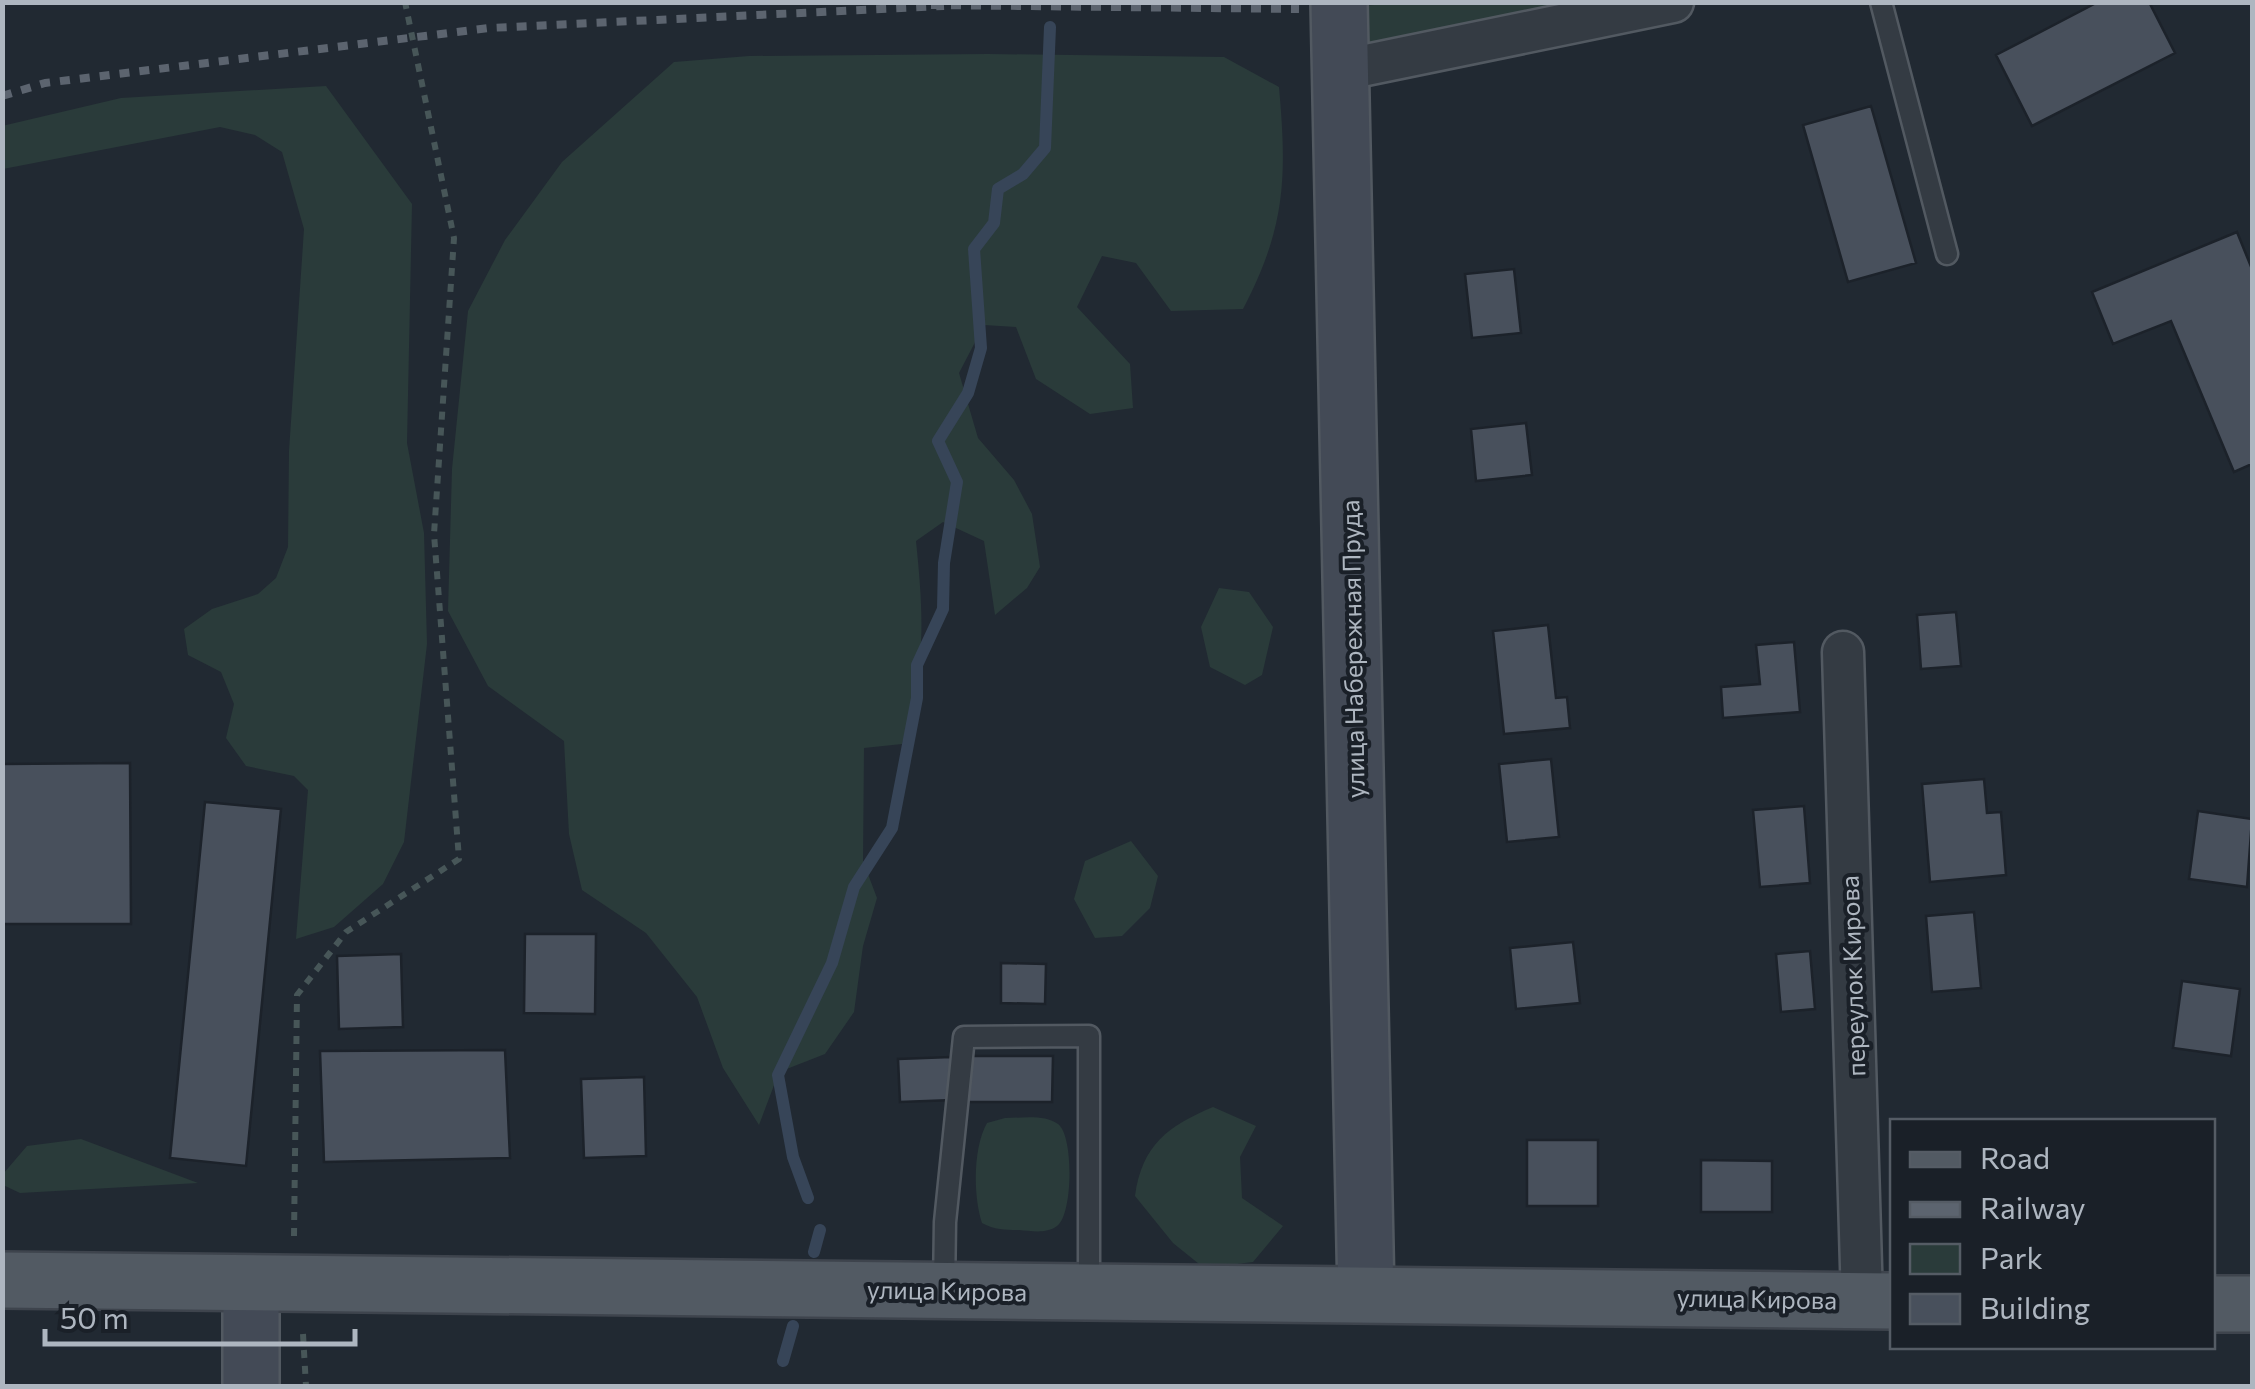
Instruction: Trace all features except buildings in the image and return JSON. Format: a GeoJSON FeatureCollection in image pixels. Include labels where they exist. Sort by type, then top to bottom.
{"type":"FeatureCollection","features":[{"type":"Feature","properties":{"kind":"main road","name":"улица Кирова"},"geometry":{"type":"LineString","coordinates":[[2,1280],[1877,1301]]}},
{"type":"Feature","properties":{"kind":"main road"},"geometry":{"type":"LineString","coordinates":[[2215,1304],[2252,1304]]}},
{"type":"Feature","properties":{"kind":"street","name":"улица Набережная Пруда"},"geometry":{"type":"LineString","coordinates":[[1339,2],[1366,1295]]}},
{"type":"Feature","properties":{"kind":"street"},"geometry":{"type":"LineString","coordinates":[[1342,70],[1673,2]]}},
{"type":"Feature","properties":{"kind":"street","name":"переулок Кирова"},"geometry":{"type":"LineString","coordinates":[[1843,652],[1877,1301]]}},
{"type":"Feature","properties":{"kind":"street"},"geometry":{"type":"LineString","coordinates":[[250,1386],[251,1283]]}},
{"type":"Feature","properties":{"kind":"lane"},"geometry":{"type":"LineString","coordinates":[[1881,2],[1946,254]]}},
{"type":"Feature","properties":{"kind":"lane"},"geometry":{"type":"LineString","coordinates":[[944,1291],[945,1222],[964,1038],[1089,1036],[1089,1292]]}},
{"type":"Feature","properties":{"kind":"path"},"geometry":{"type":"LineString","coordinates":[[292,1206],[297,996],[346,932],[459,859],[434,534],[454,238],[406,2]]}},
{"type":"Feature","properties":{"kind":"path"},"geometry":{"type":"LineString","coordinates":[[306,1375],[306,1386]]}},
{"type":"Feature","properties":{"kind":"green space"},"geometry":{"type":"Polygon","coordinates":[[[1409,2],[1673,3],[1342,70],[1339,8],[1409,2]]]}},
{"type":"Feature","properties":{"kind":"green space"},"geometry":{"type":"Polygon","coordinates":[[[749,56],[1224,57],[1279,87],[1283,148],[1275,226],[1243,309],[1171,311],[1136,263],[1102,256],[1077,307],[1130,364],[1133,408],[1090,414],[1036,379],[1016,327],[984,325],[959,373],[978,438],[1014,480],[1032,514],[1040,567],[1027,588],[995,615],[984,541],[943,522],[916,541],[921,643],[910,716],[902,744],[864,748],[863,861],[877,898],[863,946],[854,1012],[825,1054],[779,1072],[759,1125],[723,1068],[697,997],[646,933],[582,890],[569,834],[564,741],[488,686],[448,611],[452,469],[468,311],[505,240],[562,162],[674,62],[749,56]]]}},
{"type":"Feature","properties":{"kind":"green space"},"geometry":{"type":"Polygon","coordinates":[[[326,86],[412,204],[407,443],[424,533],[427,644],[404,842],[383,884],[334,927],[296,939],[308,790],[294,776],[246,766],[226,738],[234,704],[221,672],[188,655],[184,629],[212,609],[258,594],[276,578],[288,547],[289,451],[304,229],[282,152],[255,135],[220,127],[3,169],[2,126],[121,98],[326,86]]]}},
{"type":"Feature","properties":{"kind":"green space"},"geometry":{"type":"Polygon","coordinates":[[[1219,588],[1249,592],[1273,627],[1262,675],[1245,685],[1210,667],[1201,627],[1219,588]]]}},
{"type":"Feature","properties":{"kind":"green space"},"geometry":{"type":"Polygon","coordinates":[[[1131,841],[1158,876],[1150,908],[1122,936],[1095,938],[1074,899],[1085,861],[1131,841]]]}},
{"type":"Feature","properties":{"kind":"green space"},"geometry":{"type":"Polygon","coordinates":[[[1213,1107],[1256,1126],[1240,1157],[1242,1198],[1283,1226],[1253,1262],[1204,1268],[1173,1243],[1135,1196],[1151,1150],[1170,1130],[1213,1107]]]}},
{"type":"Feature","properties":{"kind":"green space"},"geometry":{"type":"Polygon","coordinates":[[[1005,1118],[1046,1119],[1063,1131],[1069,1159],[1069,1192],[1062,1219],[1053,1229],[1005,1230],[982,1223],[976,1186],[979,1145],[987,1123],[1005,1118]]]}},
{"type":"Feature","properties":{"kind":"green space"},"geometry":{"type":"Polygon","coordinates":[[[81,1139],[198,1183],[20,1193],[3,1185],[3,1174],[27,1146],[81,1139]]]}},
{"type":"Feature","properties":{"kind":"waterway"},"geometry":{"type":"LineString","coordinates":[[808,1198],[793,1157],[778,1075],[832,963],[854,887],[892,828],[917,698],[917,665],[943,609],[944,563],[957,482],[938,441],[968,393],[981,348],[974,249],[994,223],[998,189],[1023,174],[1045,148],[1050,27]]}},
{"type":"Feature","properties":{"kind":"waterway"},"geometry":{"type":"LineString","coordinates":[[814,1252],[820,1230]]}},
{"type":"Feature","properties":{"kind":"waterway"},"geometry":{"type":"LineString","coordinates":[[783,1361],[793,1326]]}},
{"type":"Feature","properties":{"kind":"railway"},"geometry":{"type":"LineString","coordinates":[[931,5],[1299,9]]}},
{"type":"Feature","properties":{"kind":"railway"},"geometry":{"type":"LineString","coordinates":[[2,96],[45,83],[489,28],[944,6]]}}]}
